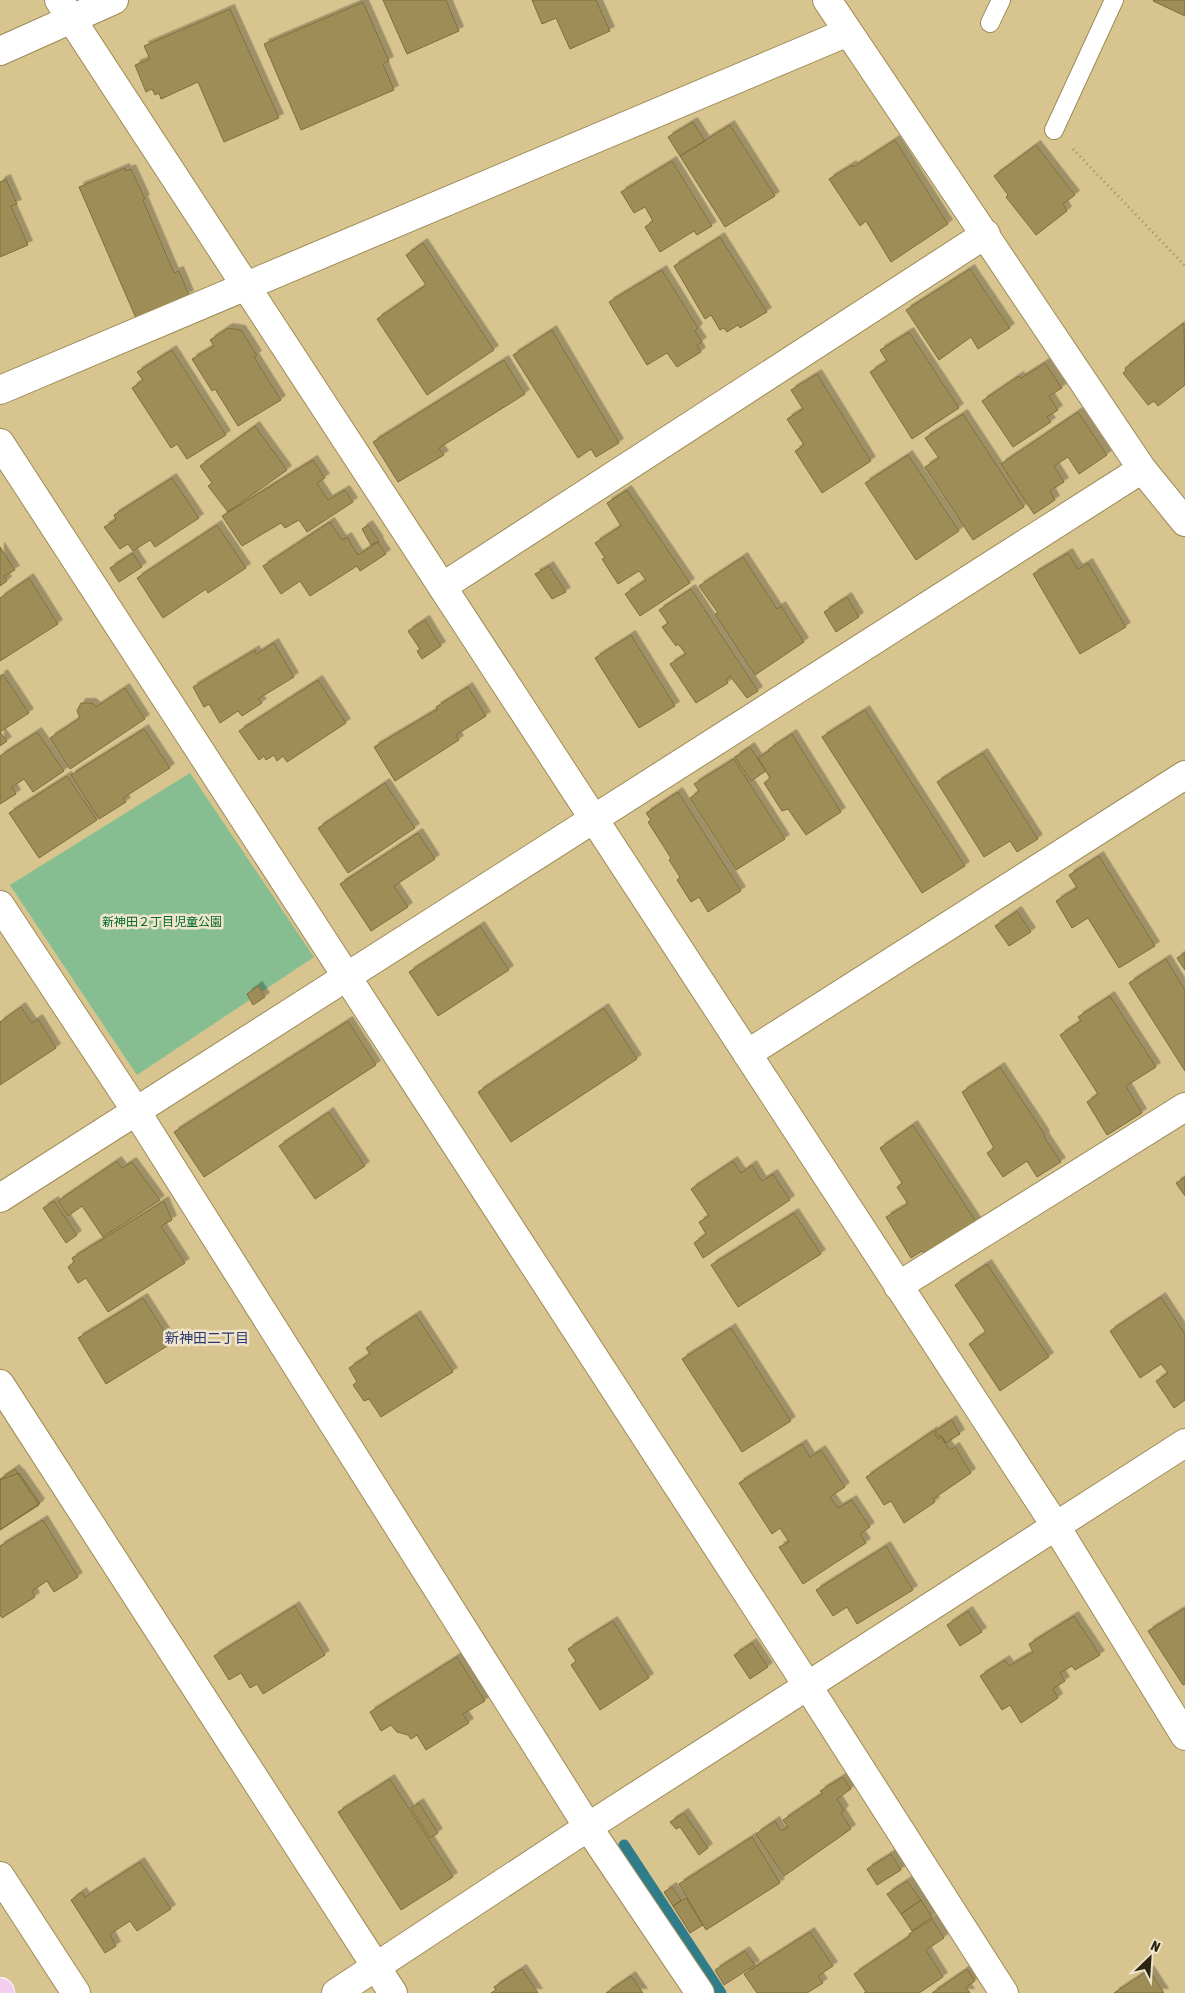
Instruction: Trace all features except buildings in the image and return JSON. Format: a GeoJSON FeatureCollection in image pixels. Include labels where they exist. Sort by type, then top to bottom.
{"type":"FeatureCollection","features":[{"type":"Feature","properties":{"kind":"street"},"geometry":{"type":"LineString","coordinates":[[0,50],[65,10],[114,0]]}},
{"type":"Feature","properties":{"kind":"street"},"geometry":{"type":"LineString","coordinates":[[827,0],[986,234],[1142,469],[1185,522]]}},
{"type":"Feature","properties":{"kind":"street"},"geometry":{"type":"LineString","coordinates":[[65,10],[1055,1525],[1185,1736]]}},
{"type":"Feature","properties":{"kind":"street"},"geometry":{"type":"LineString","coordinates":[[0,390],[848,32]]}},
{"type":"Feature","properties":{"kind":"street"},"geometry":{"type":"LineString","coordinates":[[442,587],[986,234]]}},
{"type":"Feature","properties":{"kind":"street"},"geometry":{"type":"LineString","coordinates":[[0,443],[807,1685],[1004,1993]]}},
{"type":"Feature","properties":{"kind":"street"},"geometry":{"type":"LineString","coordinates":[[0,1198],[1142,469]]}},
{"type":"Feature","properties":{"kind":"street"},"geometry":{"type":"LineString","coordinates":[[747,1054],[1185,775]]}},
{"type":"Feature","properties":{"kind":"street"},"geometry":{"type":"LineString","coordinates":[[0,905],[136,1111],[588,1827],[700,1993]]}},
{"type":"Feature","properties":{"kind":"street"},"geometry":{"type":"LineString","coordinates":[[898,1286],[1185,1107]]}},
{"type":"Feature","properties":{"kind":"street"},"geometry":{"type":"LineString","coordinates":[[0,1384],[393,1993]]}},
{"type":"Feature","properties":{"kind":"street"},"geometry":{"type":"LineString","coordinates":[[336,1993],[807,1685],[1185,1443]]}},
{"type":"Feature","properties":{"kind":"street"},"geometry":{"type":"LineString","coordinates":[[0,1876],[76,1993]]}},
{"type":"Feature","properties":{"kind":"lane"},"geometry":{"type":"LineString","coordinates":[[990,23],[1001,0]]}},
{"type":"Feature","properties":{"kind":"lane"},"geometry":{"type":"LineString","coordinates":[[1054,130],[1114,0]]}},
{"type":"Feature","properties":{"kind":"path"},"geometry":{"type":"LineString","coordinates":[[1054,130],[1185,266]]}},
{"type":"Feature","properties":{"kind":"green space","name":"新神田２丁目児童公園"},"geometry":{"type":"Polygon","coordinates":[[[190,773],[314,957],[137,1075],[10,885],[190,773]]]}},
{"type":"Feature","properties":{"kind":"waterway"},"geometry":{"type":"LineString","coordinates":[[624,1845],[721,1993]]}},
{"type":"Feature","properties":{"kind":"district","name":"新神田二丁目"},"geometry":{"type":"Point","coordinates":[207,1338]}}]}
